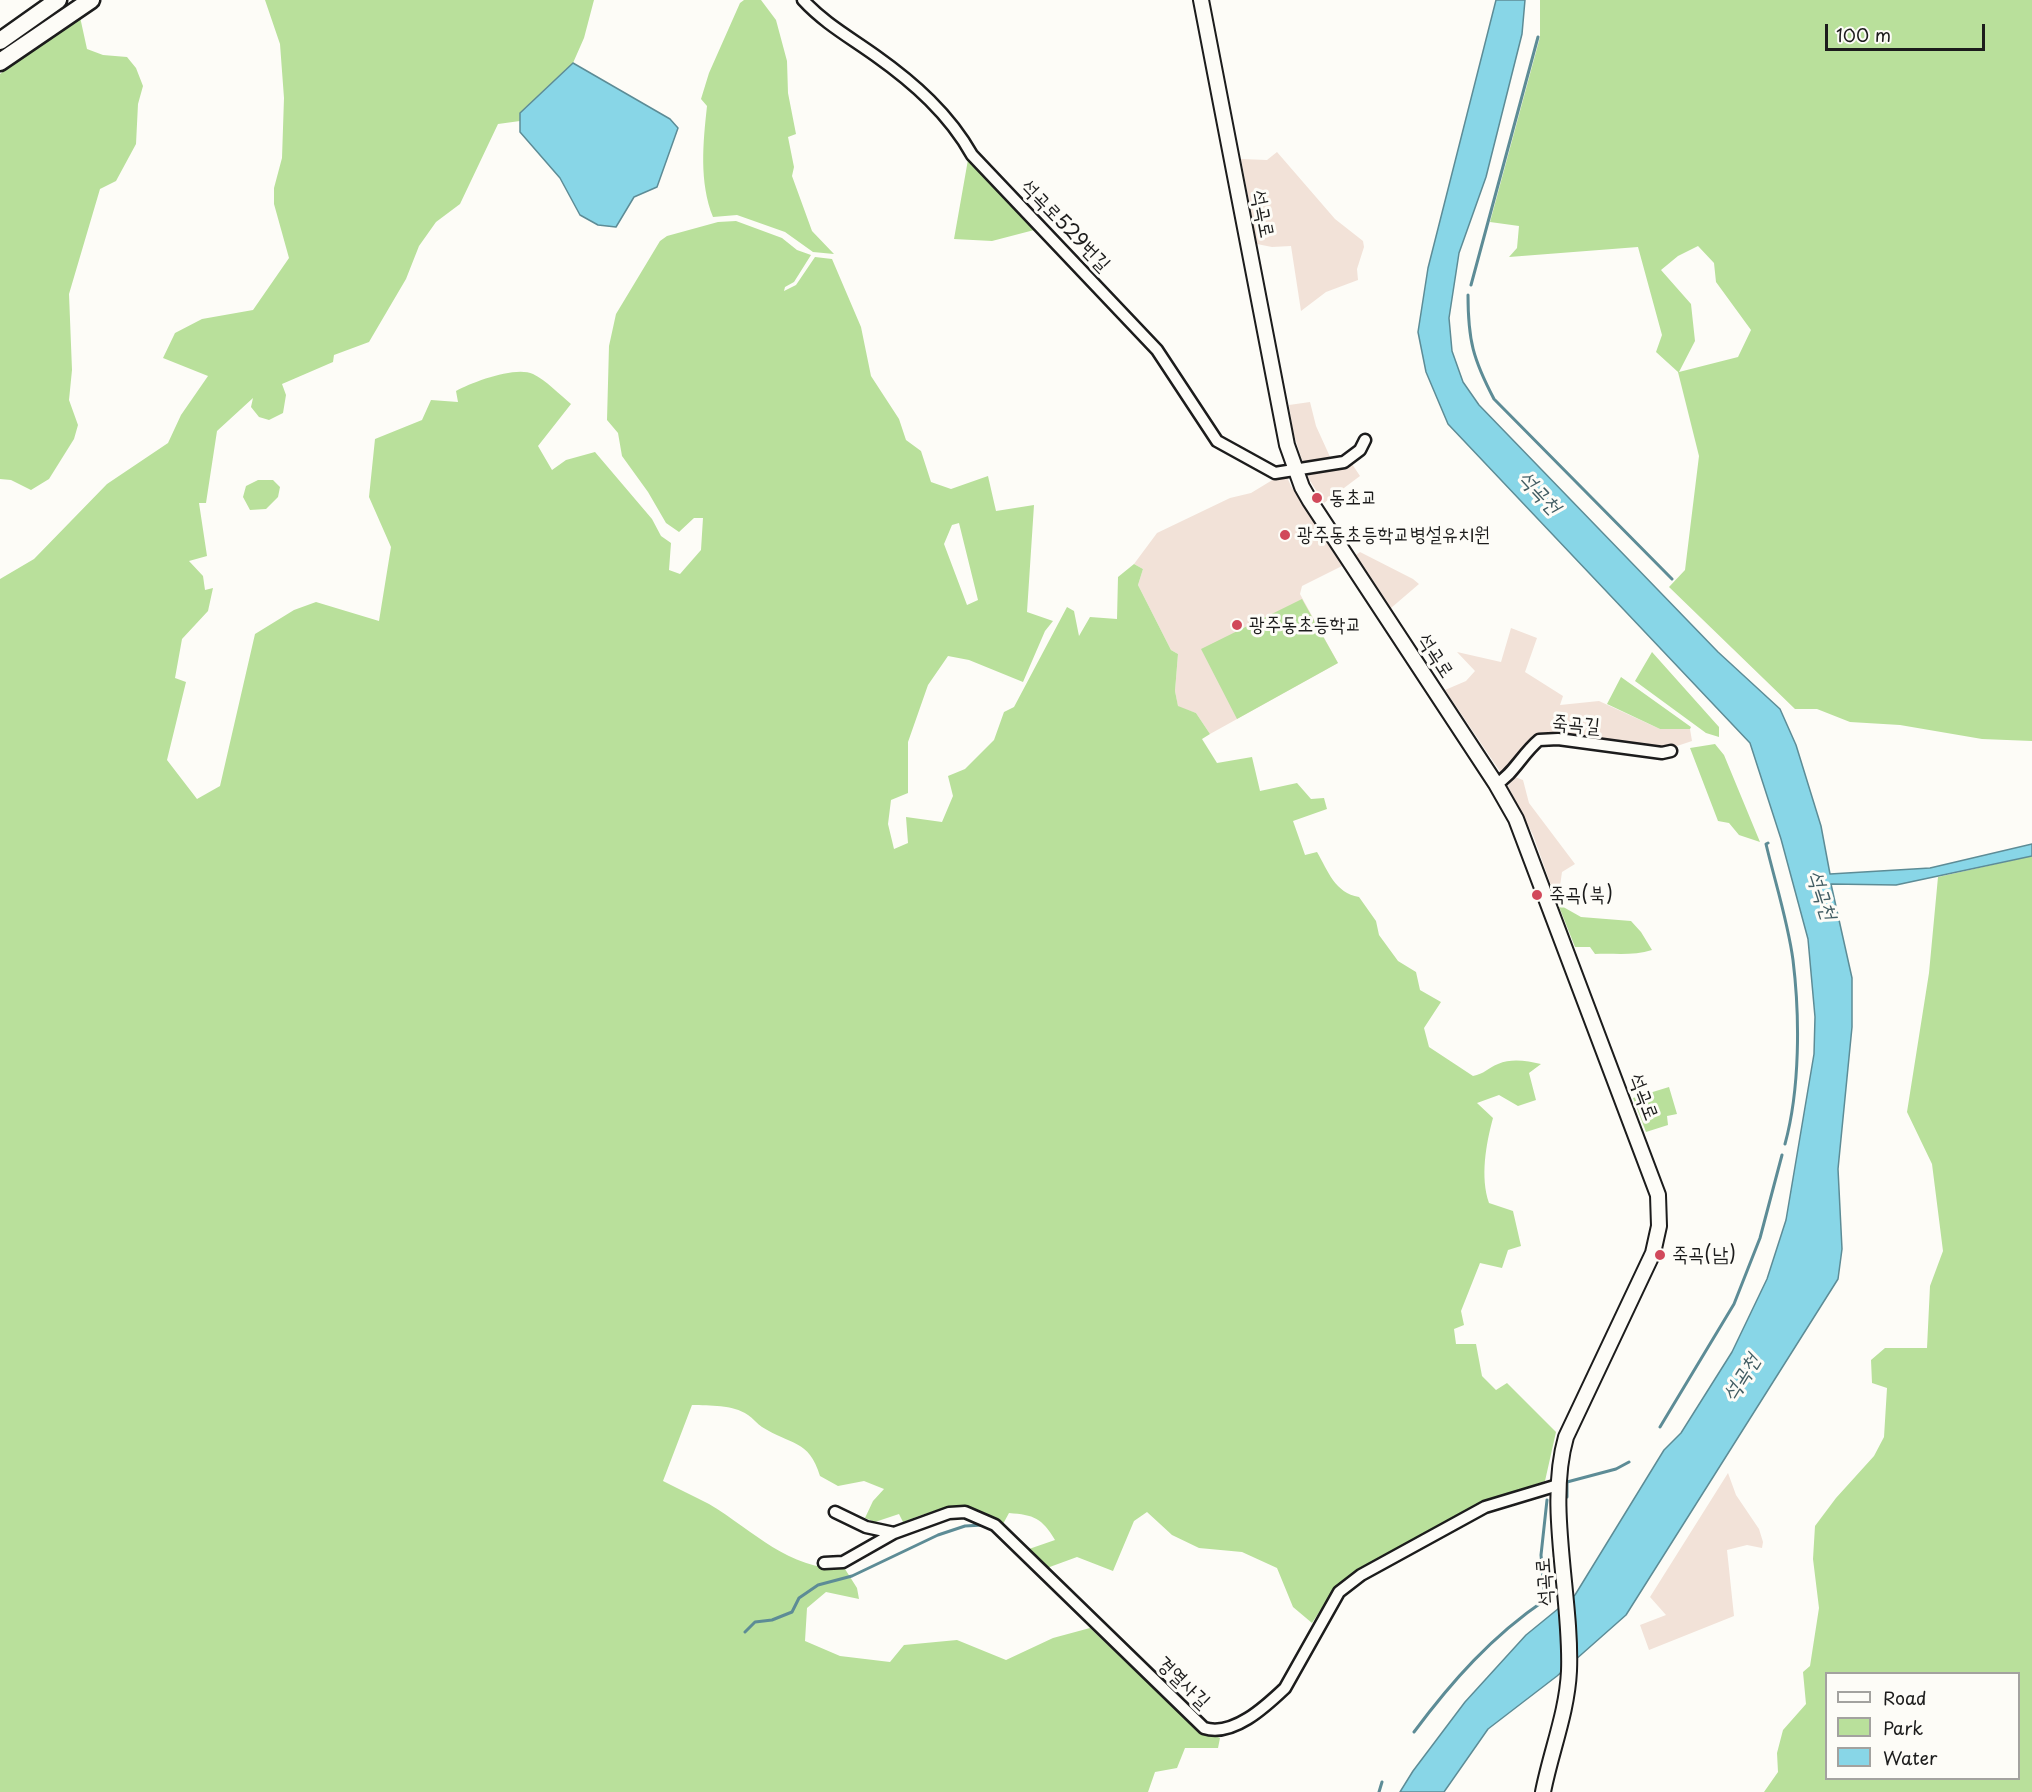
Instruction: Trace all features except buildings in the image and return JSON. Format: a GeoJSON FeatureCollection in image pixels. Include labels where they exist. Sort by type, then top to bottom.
{"type":"FeatureCollection","features":[{"type":"Feature","properties":{"kind":"main road"},"geometry":{"type":"LineString","coordinates":[[0,41],[58,0]]}},
{"type":"Feature","properties":{"kind":"main road"},"geometry":{"type":"LineString","coordinates":[[0,62],[91,0]]}},
{"type":"Feature","properties":{"kind":"street","name":"석곡로529번길"},"geometry":{"type":"LineString","coordinates":[[803,0],[818,17],[878,57],[931,100],[960,134],[972,155],[1157,350],[1217,441],[1275,473],[1295,471]]}},
{"type":"Feature","properties":{"kind":"street","name":"석곡로"},"geometry":{"type":"LineString","coordinates":[[1201,0],[1283,422],[1295,471],[1310,501],[1496,784],[1516,819],[1658,1194],[1659,1226],[1653,1252],[1566,1437],[1559,1465],[1558,1485],[1567,1600],[1569,1671],[1567,1697],[1543,1792]]}},
{"type":"Feature","properties":{"kind":"street"},"geometry":{"type":"LineString","coordinates":[[1295,471],[1344,462],[1360,450],[1365,440]]}},
{"type":"Feature","properties":{"kind":"street","name":"죽곡길"},"geometry":{"type":"LineString","coordinates":[[1496,784],[1508,778],[1518,759],[1539,740],[1558,739],[1662,753],[1671,751]]}},
{"type":"Feature","properties":{"kind":"street","name":"경열사길"},"geometry":{"type":"LineString","coordinates":[[824,1563],[843,1562],[894,1533],[949,1513],[965,1512],[984,1519],[1003,1533],[1204,1728],[1214,1731],[1225,1730],[1247,1718],[1285,1688],[1339,1592],[1361,1575],[1485,1507],[1558,1485]]}},
{"type":"Feature","properties":{"kind":"street"},"geometry":{"type":"LineString","coordinates":[[835,1512],[866,1527],[894,1533]]}},
{"type":"Feature","properties":{"kind":"shaded area"},"geometry":{"type":"Polygon","coordinates":[[[1277,152],[1335,219],[1363,241],[1364,247],[1357,269],[1358,280],[1326,292],[1301,311],[1291,246],[1272,247],[1257,244],[1241,159],[1267,160],[1277,152]]]}},
{"type":"Feature","properties":{"kind":"shaded area"},"geometry":{"type":"Polygon","coordinates":[[[1310,402],[1316,426],[1331,459],[1303,463],[1293,432],[1289,405],[1310,402]]]}},
{"type":"Feature","properties":{"kind":"shaded area"},"geometry":{"type":"Polygon","coordinates":[[[1350,461],[1360,476],[1324,503],[1307,476],[1345,465],[1350,461]]]}},
{"type":"Feature","properties":{"kind":"shaded area","name":"광주동초등학교"},"geometry":{"type":"Polygon","coordinates":[[[1286,475],[1342,566],[1302,586],[1300,594],[1338,663],[1210,734],[1196,713],[1178,707],[1175,691],[1178,654],[1171,650],[1138,585],[1143,569],[1134,564],[1157,533],[1230,498],[1251,493],[1279,476],[1286,475]]]}},
{"type":"Feature","properties":{"kind":"shaded area"},"geometry":{"type":"Polygon","coordinates":[[[1360,552],[1419,584],[1391,608],[1356,555],[1360,552]]]}},
{"type":"Feature","properties":{"kind":"shaded area"},"geometry":{"type":"Polygon","coordinates":[[[1511,628],[1537,638],[1525,672],[1563,696],[1560,705],[1599,701],[1660,729],[1690,729],[1692,741],[1662,751],[1543,736],[1505,775],[1501,773],[1445,690],[1466,681],[1475,671],[1457,652],[1501,662],[1511,628]]]}},
{"type":"Feature","properties":{"kind":"shaded area"},"geometry":{"type":"Polygon","coordinates":[[[1515,777],[1523,780],[1529,803],[1575,864],[1562,872],[1560,886],[1552,888],[1533,835],[1508,786],[1515,777]]]}},
{"type":"Feature","properties":{"kind":"shaded area"},"geometry":{"type":"Polygon","coordinates":[[[1728,1473],[1736,1495],[1759,1529],[1763,1542],[1762,1548],[1747,1545],[1727,1550],[1734,1616],[1649,1650],[1640,1625],[1666,1615],[1650,1597],[1728,1473]]]}},
{"type":"Feature","properties":{"kind":"green space"},"geometry":{"type":"Polygon","coordinates":[[[265,0],[594,0],[584,38],[573,63],[520,113],[520,121],[498,124],[460,204],[436,222],[419,246],[406,279],[369,342],[334,355],[333,362],[282,384],[286,395],[283,413],[269,420],[259,417],[251,407],[253,398],[217,431],[206,503],[199,503],[207,556],[189,561],[203,576],[205,590],[213,588],[208,611],[182,639],[175,678],[186,682],[167,760],[197,799],[220,786],[255,634],[294,610],[316,602],[379,621],[391,547],[369,497],[375,439],[422,420],[431,400],[458,402],[456,391],[505,373],[525,372],[543,380],[571,404],[538,446],[552,470],[566,460],[595,452],[652,519],[661,536],[671,543],[669,570],[680,574],[701,550],[703,518],[694,518],[679,532],[666,523],[648,492],[622,456],[618,433],[607,420],[609,346],[616,314],[660,241],[667,236],[718,222],[736,221],[782,238],[797,250],[811,255],[794,282],[785,287],[784,291],[796,285],[815,257],[832,259],[861,327],[871,376],[899,419],[906,440],[921,451],[931,482],[951,489],[988,476],[996,511],[1034,505],[1027,612],[1053,621],[1045,631],[1023,682],[969,660],[948,656],[928,685],[908,742],[908,793],[891,800],[888,824],[894,849],[908,843],[906,817],[942,822],[953,796],[948,776],[965,769],[994,740],[1004,712],[1014,707],[1067,607],[1074,611],[1079,636],[1090,617],[1117,619],[1118,577],[1134,564],[1143,569],[1138,585],[1171,650],[1178,654],[1175,691],[1178,706],[1196,713],[1210,734],[1202,739],[1217,763],[1252,757],[1260,791],[1297,783],[1311,799],[1324,798],[1327,809],[1293,821],[1305,855],[1317,852],[1338,886],[1351,895],[1359,897],[1376,921],[1379,935],[1398,961],[1416,972],[1420,990],[1441,1002],[1424,1028],[1429,1047],[1473,1076],[1509,1061],[1541,1064],[1529,1073],[1536,1100],[1518,1106],[1499,1095],[1477,1103],[1493,1118],[1486,1149],[1484,1172],[1489,1203],[1513,1211],[1521,1246],[1508,1250],[1502,1268],[1480,1263],[1461,1311],[1464,1325],[1454,1329],[1456,1344],[1476,1344],[1482,1376],[1496,1390],[1507,1383],[1556,1432],[1545,1481],[1485,1502],[1358,1570],[1335,1588],[1312,1623],[1293,1607],[1277,1568],[1242,1552],[1199,1548],[1172,1535],[1147,1512],[1134,1521],[1113,1571],[1077,1557],[1047,1568],[1029,1549],[1055,1540],[1037,1519],[1009,1513],[1003,1524],[976,1511],[953,1508],[931,1512],[903,1522],[899,1514],[875,1522],[865,1518],[873,1501],[884,1489],[864,1481],[838,1486],[820,1476],[810,1455],[804,1449],[762,1427],[742,1411],[721,1406],[692,1405],[663,1481],[709,1504],[788,1556],[805,1563],[845,1569],[857,1588],[859,1599],[826,1592],[807,1608],[805,1641],[840,1656],[890,1662],[904,1645],[957,1640],[1006,1660],[1053,1638],[1090,1628],[1195,1728],[1220,1738],[1218,1748],[1185,1748],[1177,1768],[1155,1772],[1148,1792],[0,1792],[0,579],[34,559],[107,484],[168,443],[181,415],[208,376],[163,358],[175,333],[202,319],[253,310],[289,258],[274,204],[274,188],[282,158],[284,98],[280,44],[265,0]],[[959,523],[952,525],[944,544],[967,605],[978,600],[959,523]]]}},
{"type":"Feature","properties":{"kind":"green space"},"geometry":{"type":"Polygon","coordinates":[[[744,0],[761,0],[776,20],[787,61],[788,93],[796,134],[788,137],[794,167],[792,176],[812,231],[834,254],[813,252],[785,232],[737,215],[713,217],[704,176],[703,148],[707,106],[701,99],[709,73],[740,3],[744,0]]]}},
{"type":"Feature","properties":{"kind":"green space"},"geometry":{"type":"Polygon","coordinates":[[[1540,0],[2032,0],[2032,741],[1982,739],[1900,725],[1850,722],[1817,709],[1795,709],[1669,587],[1685,570],[1699,456],[1678,372],[1656,352],[1662,335],[1638,247],[1509,257],[1517,248],[1519,226],[1490,222],[1540,37],[1540,0]],[[1698,246],[1678,256],[1661,270],[1691,304],[1695,341],[1679,372],[1738,357],[1751,330],[1716,282],[1714,263],[1698,246]]]}},
{"type":"Feature","properties":{"kind":"green space"},"geometry":{"type":"Polygon","coordinates":[[[80,17],[87,49],[103,55],[127,57],[136,68],[143,86],[138,104],[136,144],[116,181],[100,189],[69,294],[72,370],[69,400],[78,425],[74,439],[49,479],[31,490],[11,480],[0,479],[0,74],[80,17]]]}},
{"type":"Feature","properties":{"kind":"green space"},"geometry":{"type":"Polygon","coordinates":[[[969,154],[1038,229],[992,241],[954,239],[969,154]]]}},
{"type":"Feature","properties":{"kind":"green space"},"geometry":{"type":"Polygon","coordinates":[[[258,480],[273,480],[280,487],[278,497],[266,509],[250,510],[243,497],[246,486],[258,480]]]}},
{"type":"Feature","properties":{"kind":"green space"},"geometry":{"type":"Polygon","coordinates":[[[1302,599],[1338,663],[1237,719],[1201,649],[1302,599]]]}},
{"type":"Feature","properties":{"kind":"green space"},"geometry":{"type":"Polygon","coordinates":[[[1652,652],[1719,727],[1719,737],[1706,733],[1635,681],[1652,652]]]}},
{"type":"Feature","properties":{"kind":"green space"},"geometry":{"type":"Polygon","coordinates":[[[1621,677],[1691,727],[1690,729],[1660,729],[1607,704],[1621,677]]]}},
{"type":"Feature","properties":{"kind":"green space"},"geometry":{"type":"Polygon","coordinates":[[[1715,744],[1724,755],[1760,842],[1739,835],[1729,823],[1718,821],[1690,748],[1715,744]]]}},
{"type":"Feature","properties":{"kind":"green space"},"geometry":{"type":"Polygon","coordinates":[[[2032,856],[2032,1792],[1764,1792],[1778,1772],[1777,1753],[1783,1730],[1806,1704],[1803,1672],[1810,1666],[1819,1608],[1813,1559],[1815,1526],[1836,1498],[1874,1456],[1884,1437],[1887,1388],[1872,1383],[1871,1360],[1885,1348],[1927,1348],[1930,1286],[1943,1251],[1932,1164],[1907,1112],[1929,973],[1938,877],[2032,856]]]}},
{"type":"Feature","properties":{"kind":"green space"},"geometry":{"type":"Polygon","coordinates":[[[1558,904],[1581,917],[1631,921],[1652,950],[1631,954],[1595,954],[1590,947],[1575,947],[1558,904]]]}},
{"type":"Feature","properties":{"kind":"green space"},"geometry":{"type":"Polygon","coordinates":[[[1669,1087],[1677,1114],[1667,1116],[1668,1125],[1646,1132],[1633,1098],[1669,1087]]]}},
{"type":"Feature","properties":{"kind":"water","name":"석곡천"},"geometry":{"type":"Polygon","coordinates":[[[1496,0],[1525,0],[1522,34],[1486,177],[1459,253],[1449,318],[1452,351],[1463,382],[1479,405],[1718,652],[1780,709],[1796,745],[1821,826],[1830,874],[1930,868],[2032,844],[2032,856],[1896,885],[1831,884],[1852,978],[1852,1027],[1838,1169],[1842,1249],[1838,1279],[1626,1615],[1557,1676],[1488,1729],[1444,1792],[1400,1792],[1465,1702],[1526,1635],[1575,1595],[1664,1450],[1681,1433],[1732,1352],[1767,1279],[1786,1220],[1814,1054],[1815,1017],[1808,939],[1781,839],[1750,743],[1448,424],[1426,372],[1418,332],[1428,268],[1496,0]]]}},
{"type":"Feature","properties":{"kind":"water"},"geometry":{"type":"Polygon","coordinates":[[[573,63],[670,119],[678,128],[657,187],[634,197],[616,227],[598,225],[580,215],[560,178],[520,132],[520,113],[573,63]]]}},
{"type":"Feature","properties":{"kind":"waterway"},"geometry":{"type":"LineString","coordinates":[[1471,285],[1538,37]]}},
{"type":"Feature","properties":{"kind":"waterway"},"geometry":{"type":"LineString","coordinates":[[1468,295],[1473,349],[1494,399],[1672,579]]}},
{"type":"Feature","properties":{"kind":"waterway"},"geometry":{"type":"LineString","coordinates":[[1768,843],[1766,844],[1791,946],[1797,1005],[1796,1077],[1785,1144]]}},
{"type":"Feature","properties":{"kind":"waterway"},"geometry":{"type":"LineString","coordinates":[[1660,1427],[1734,1304],[1760,1238],[1782,1155]]}},
{"type":"Feature","properties":{"kind":"waterway"},"geometry":{"type":"LineString","coordinates":[[1567,1497],[1567,1482],[1616,1469],[1629,1462]]}},
{"type":"Feature","properties":{"kind":"waterway"},"geometry":{"type":"LineString","coordinates":[[1414,1732],[1474,1660],[1490,1644],[1545,1600],[1541,1555],[1547,1500]]}},
{"type":"Feature","properties":{"kind":"waterway"},"geometry":{"type":"LineString","coordinates":[[745,1632],[755,1622],[772,1620],[792,1612],[799,1598],[818,1585],[852,1576],[938,1535],[965,1526],[983,1525]]}},
{"type":"Feature","properties":{"kind":"waterway"},"geometry":{"type":"LineString","coordinates":[[1379,1792],[1382,1782]]}},
{"type":"Feature","properties":{"kind":"place","name":"동초교"},"geometry":{"type":"Point","coordinates":[1317,498]}},
{"type":"Feature","properties":{"kind":"place","name":"광주동초등학교병설유치원"},"geometry":{"type":"Point","coordinates":[1285,535]}},
{"type":"Feature","properties":{"kind":"place","name":"광주동초등학교"},"geometry":{"type":"Point","coordinates":[1237,625]}},
{"type":"Feature","properties":{"kind":"place","name":"죽곡(북)"},"geometry":{"type":"Point","coordinates":[1537,895]}},
{"type":"Feature","properties":{"kind":"place","name":"죽곡(남)"},"geometry":{"type":"Point","coordinates":[1660,1255]}}]}
